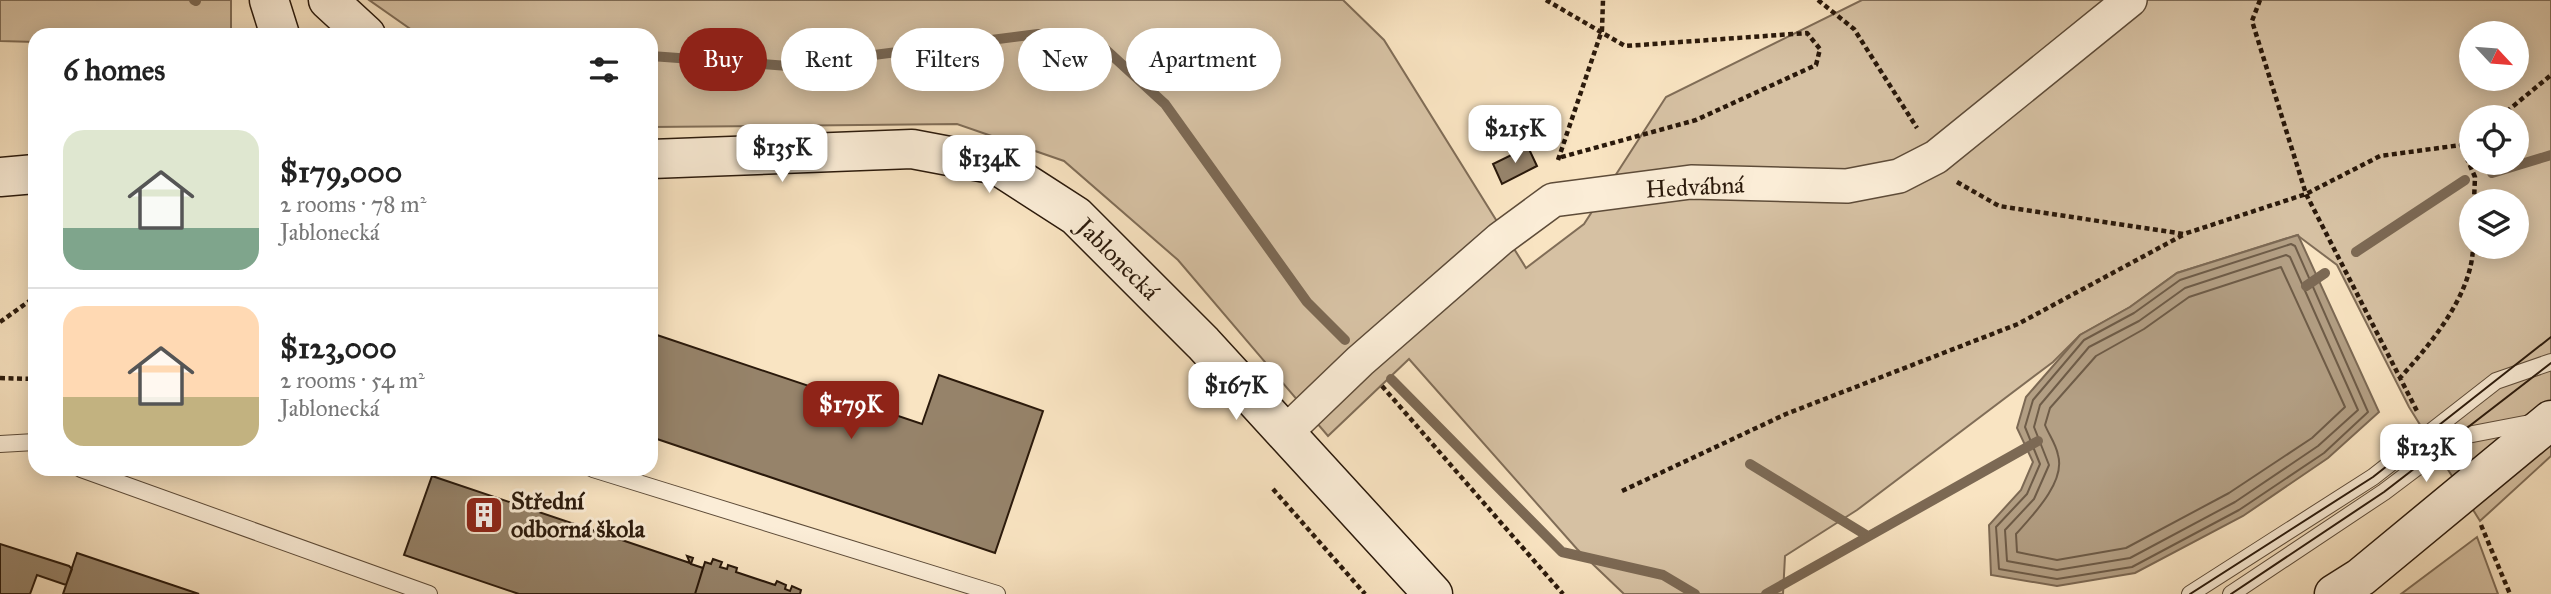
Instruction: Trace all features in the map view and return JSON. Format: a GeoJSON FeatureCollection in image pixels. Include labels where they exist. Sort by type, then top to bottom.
{"type":"FeatureCollection","features":[{"type":"Feature","properties":{"kind":"main road"},"geometry":{"type":"LineString","coordinates":[[264,28],[270,0]]}},
{"type":"Feature","properties":{"kind":"main road"},"geometry":{"type":"LineString","coordinates":[[270,0],[278,28]]}},
{"type":"Feature","properties":{"kind":"main road","name":"Jablonecká"},"geometry":{"type":"LineString","coordinates":[[658,159],[912,149],[997,165],[1076,216],[1203,343],[1433,594]]}},
{"type":"Feature","properties":{"kind":"main road"},"geometry":{"type":"LineString","coordinates":[[0,177],[28,175]]}},
{"type":"Feature","properties":{"kind":"main road"},"geometry":{"type":"LineString","coordinates":[[2334,594],[2361,576],[2551,419]]}},
{"type":"Feature","properties":{"kind":"street","name":"Hedvábná"},"geometry":{"type":"LineString","coordinates":[[1286,432],[1360,361],[1500,239],[1553,200],[1691,182],[1847,186],[1899,176],[1936,157],[2130,0]]}},
{"type":"Feature","properties":{"kind":"lane"},"geometry":{"type":"LineString","coordinates":[[2190,594],[2373,477],[2496,381],[2551,362]]}},
{"type":"Feature","properties":{"kind":"lane"},"geometry":{"type":"LineString","coordinates":[[2231,594],[2384,492],[2457,437],[2551,419]]}},
{"type":"Feature","properties":{"kind":"lane"},"geometry":{"type":"LineString","coordinates":[[4,443],[28,442]]}},
{"type":"Feature","properties":{"kind":"lane"},"geometry":{"type":"LineString","coordinates":[[4,443],[28,451]]}},
{"type":"Feature","properties":{"kind":"lane"},"geometry":{"type":"LineString","coordinates":[[100,476],[429,594]]}},
{"type":"Feature","properties":{"kind":"lane"},"geometry":{"type":"LineString","coordinates":[[616,476],[997,594]]}},
{"type":"Feature","properties":{"kind":"path"},"geometry":{"type":"LineString","coordinates":[[1546,0],[1602,30],[1626,46],[1807,33],[1820,49],[1816,65],[1696,120],[1558,158],[1602,30],[1603,0]]}},
{"type":"Feature","properties":{"kind":"path"},"geometry":{"type":"LineString","coordinates":[[1818,0],[1854,29],[1948,176],[1999,206],[2184,234]]}},
{"type":"Feature","properties":{"kind":"path"},"geometry":{"type":"LineString","coordinates":[[2260,0],[2252,21],[2306,194],[2421,419]]}},
{"type":"Feature","properties":{"kind":"path"},"geometry":{"type":"LineString","coordinates":[[2515,105],[2551,75]]}},
{"type":"Feature","properties":{"kind":"path"},"geometry":{"type":"LineString","coordinates":[[1622,491],[1786,414],[2018,324],[2184,234],[2306,194],[2380,156],[2459,145]]}},
{"type":"Feature","properties":{"kind":"path"},"geometry":{"type":"LineString","coordinates":[[2399,379],[2436,339],[2461,289],[2470,259]]}},
{"type":"Feature","properties":{"kind":"path"},"geometry":{"type":"LineString","coordinates":[[0,322],[27,301]]}},
{"type":"Feature","properties":{"kind":"path"},"geometry":{"type":"LineString","coordinates":[[1360,361],[1563,594]]}},
{"type":"Feature","properties":{"kind":"path"},"geometry":{"type":"LineString","coordinates":[[0,378],[28,379]]}},
{"type":"Feature","properties":{"kind":"path"},"geometry":{"type":"LineString","coordinates":[[1273,489],[1365,594]]}},
{"type":"Feature","properties":{"kind":"path"},"geometry":{"type":"LineString","coordinates":[[2480,521],[2510,594]]}},
{"type":"Feature","properties":{"kind":"shaded area"},"geometry":{"type":"Polygon","coordinates":[[[0,0],[231,0],[231,28],[28,28],[28,42],[0,41],[0,0]]]}},
{"type":"Feature","properties":{"kind":"shaded area"},"geometry":{"type":"Polygon","coordinates":[[[369,0],[1343,0],[1384,40],[1526,268],[1584,224],[1666,97],[1862,0],[2551,0],[2551,456],[2480,521],[2409,407],[2337,265],[2297,235],[2177,273],[2130,307],[2080,335],[2053,362],[1857,510],[1785,556],[1783,594],[1624,594],[1577,549],[1409,359],[1328,436],[1178,260],[1064,161],[957,124],[658,127],[658,28],[409,28],[369,0]]]}},
{"type":"Feature","properties":{"kind":"shaded area"},"geometry":{"type":"Polygon","coordinates":[[[2477,537],[2498,594],[2401,594],[2477,537]]]}},
{"type":"Feature","properties":{"kind":"water"},"geometry":{"type":"Polygon","coordinates":[[[2298,235],[2379,412],[2328,458],[2243,516],[2135,573],[2057,586],[1991,575],[1989,525],[2021,490],[2033,462],[2017,428],[2026,397],[2080,335],[2130,307],[2177,273],[2298,235]]]}},
{"type":"Feature","properties":{"kind":"building"},"geometry":{"type":"Polygon","coordinates":[[[1528,147],[1537,166],[1502,184],[1493,164],[1528,147]]]}},
{"type":"Feature","properties":{"kind":"building"},"geometry":{"type":"Polygon","coordinates":[[[658,335],[922,424],[939,375],[1043,411],[995,553],[658,439],[658,335]]]}},
{"type":"Feature","properties":{"kind":"building","name":"Střední odborná škola"},"geometry":{"type":"Polygon","coordinates":[[[432,476],[690,563],[687,556],[693,558],[691,564],[703,568],[695,594],[519,594],[404,555],[432,476]]]}},
{"type":"Feature","properties":{"kind":"building"},"geometry":{"type":"Polygon","coordinates":[[[0,544],[69,566],[72,569],[66,585],[37,575],[30,594],[0,594],[0,544]]]}},
{"type":"Feature","properties":{"kind":"building"},"geometry":{"type":"Polygon","coordinates":[[[77,553],[199,594],[63,594],[77,553]]]}},
{"type":"Feature","properties":{"kind":"building"},"geometry":{"type":"Polygon","coordinates":[[[713,559],[722,562],[720,567],[727,569],[728,565],[737,568],[736,572],[775,585],[777,581],[786,585],[785,589],[790,591],[792,586],[801,590],[800,594],[695,594],[705,562],[711,564],[713,559]]]}},
{"type":"Feature","properties":{"kind":"waterway"},"geometry":{"type":"LineString","coordinates":[[658,57],[788,66],[1038,34],[1104,48],[1165,104],[1307,302],[1345,340]]}},
{"type":"Feature","properties":{"kind":"waterway"},"geometry":{"type":"LineString","coordinates":[[2529,162],[2551,155]]}},
{"type":"Feature","properties":{"kind":"waterway"},"geometry":{"type":"LineString","coordinates":[[2356,252],[2465,180]]}},
{"type":"Feature","properties":{"kind":"waterway"},"geometry":{"type":"LineString","coordinates":[[2306,286],[2325,273]]}},
{"type":"Feature","properties":{"kind":"waterway"},"geometry":{"type":"LineString","coordinates":[[1391,379],[1562,552],[1663,575],[1695,594]]}},
{"type":"Feature","properties":{"kind":"waterway"},"geometry":{"type":"LineString","coordinates":[[1766,594],[2038,441]]}},
{"type":"Feature","properties":{"kind":"waterway"},"geometry":{"type":"LineString","coordinates":[[1750,464],[1866,535]]}},
{"type":"Feature","properties":{"kind":"tram line"},"geometry":{"type":"LineString","coordinates":[[2190,594],[2373,477],[2551,337]]}},
{"type":"Feature","properties":{"kind":"tram line"},"geometry":{"type":"LineString","coordinates":[[2231,594],[2384,492],[2551,363]]}},
{"type":"Feature","properties":{"kind":"place","name":"Střední odborná škola"},"geometry":{"type":"Point","coordinates":[484,515]}}]}
